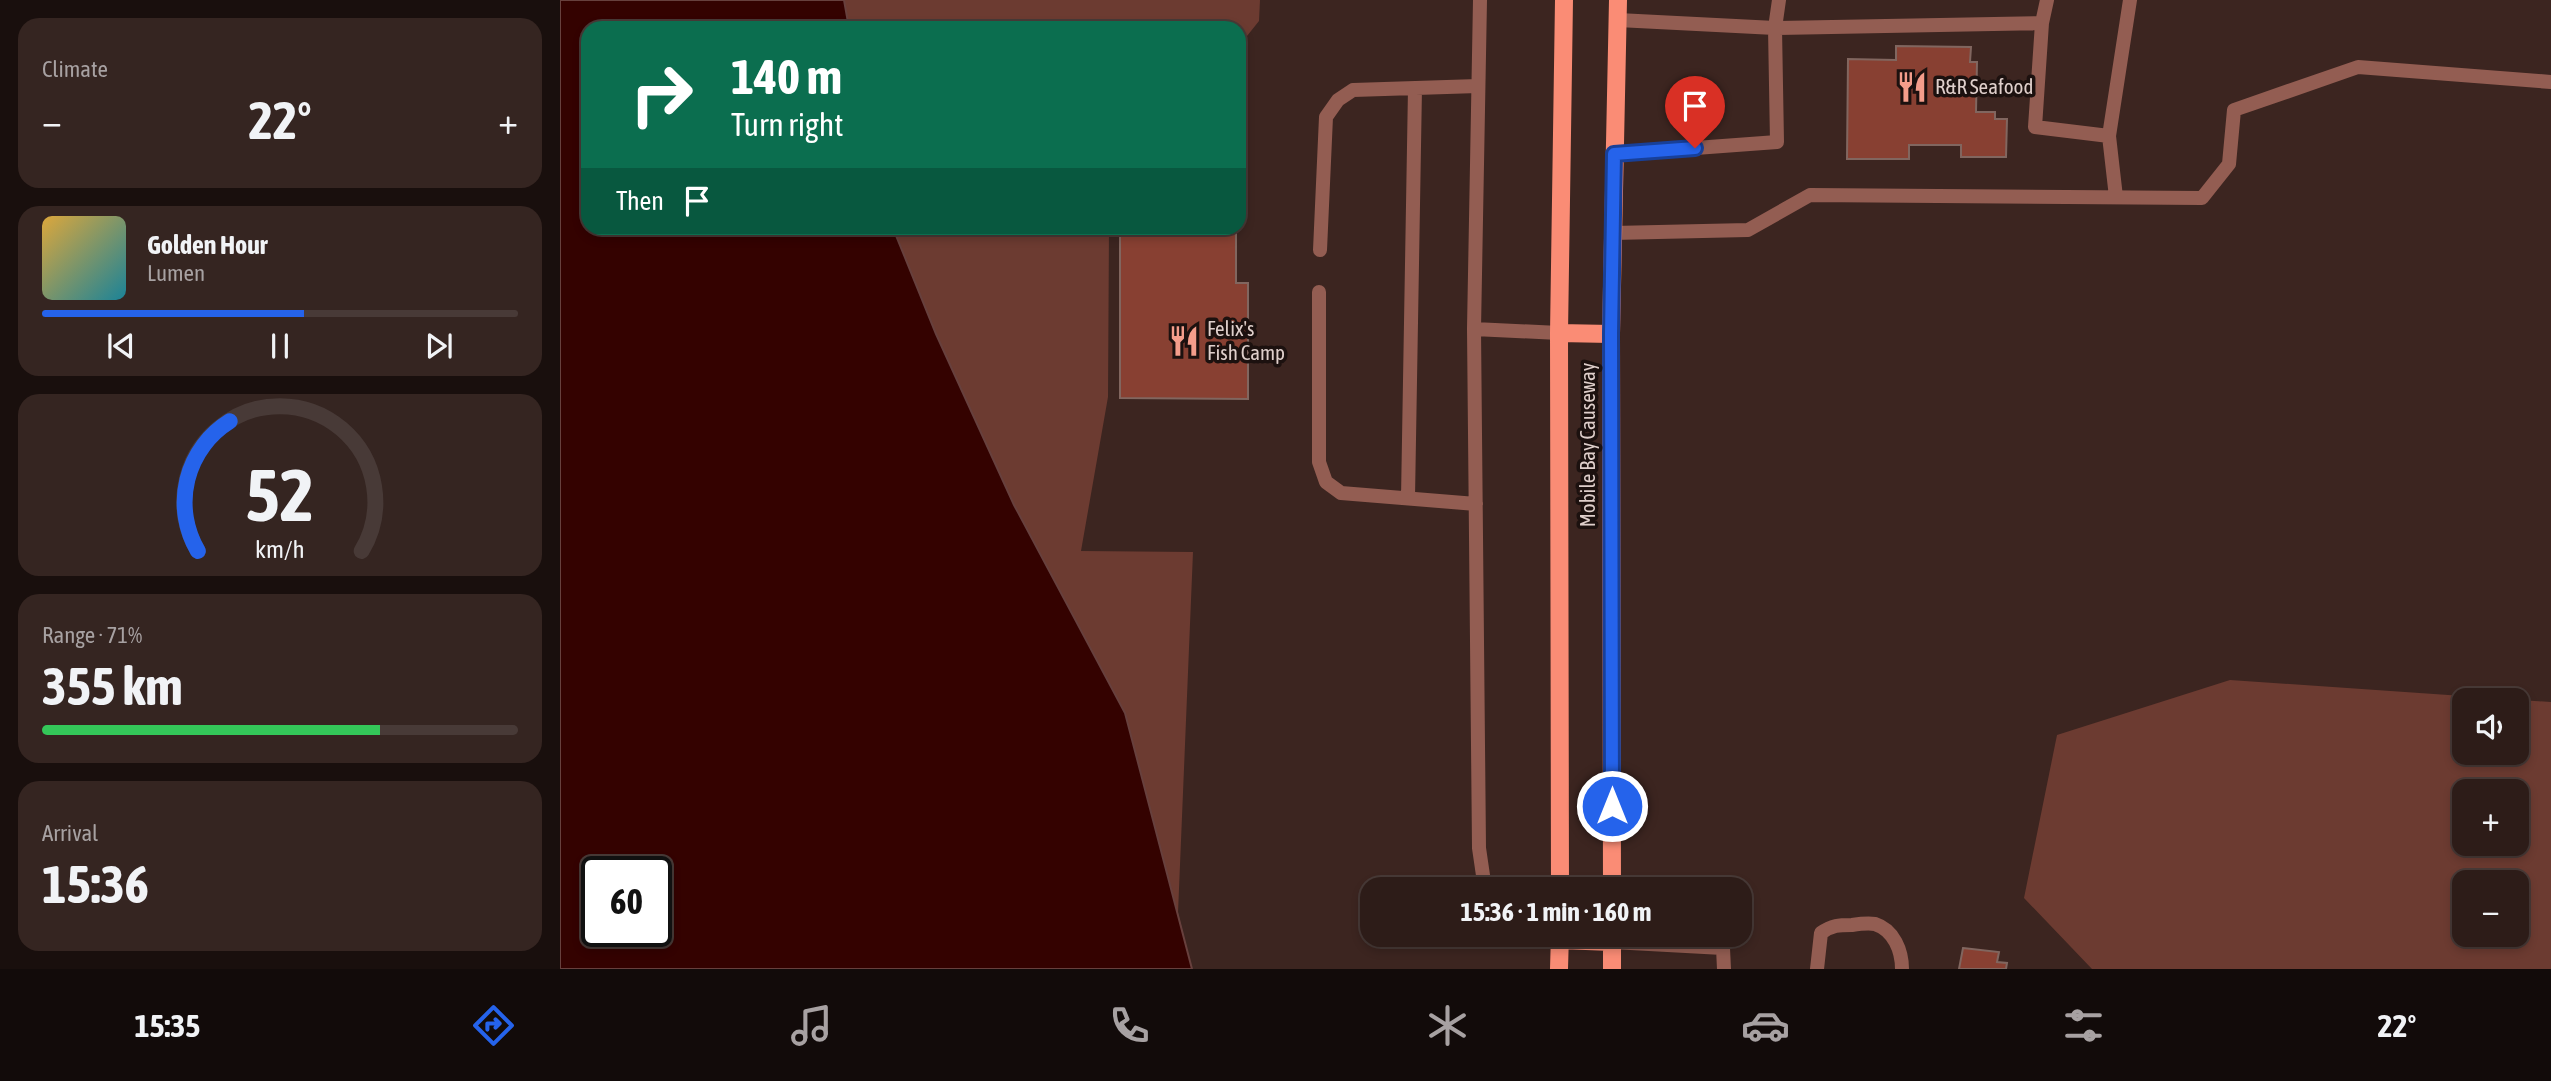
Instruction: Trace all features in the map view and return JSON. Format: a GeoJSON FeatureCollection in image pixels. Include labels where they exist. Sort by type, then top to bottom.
{"type":"FeatureCollection","features":[{"type":"Feature","properties":{"kind":"main road","name":"Mobile Bay Causeway"},"geometry":{"type":"LineString","coordinates":[[1560,877],[1559,333],[1564,0]]}},
{"type":"Feature","properties":{"kind":"main road","name":"Mobile Bay Causeway"},"geometry":{"type":"LineString","coordinates":[[1612,877],[1611,334],[1618,0]]}},
{"type":"Feature","properties":{"kind":"main road"},"geometry":{"type":"LineString","coordinates":[[1559,333],[1611,334]]}},
{"type":"Feature","properties":{"kind":"main road"},"geometry":{"type":"LineString","coordinates":[[1556,947],[1559,969]]}},
{"type":"Feature","properties":{"kind":"main road"},"geometry":{"type":"LineString","coordinates":[[1612,947],[1612,969]]}},
{"type":"Feature","properties":{"kind":"lane"},"geometry":{"type":"LineString","coordinates":[[1480,0],[1474,329],[1479,848],[1483,877]]}},
{"type":"Feature","properties":{"kind":"lane"},"geometry":{"type":"LineString","coordinates":[[1614,154],[1777,142],[1776,28],[1779,0]]}},
{"type":"Feature","properties":{"kind":"lane"},"geometry":{"type":"LineString","coordinates":[[2047,0],[2042,23],[2035,127],[2109,136]]}},
{"type":"Feature","properties":{"kind":"lane"},"geometry":{"type":"LineString","coordinates":[[2116,197],[2109,136],[2130,0]]}},
{"type":"Feature","properties":{"kind":"lane"},"geometry":{"type":"LineString","coordinates":[[1618,20],[1776,28],[2042,23]]}},
{"type":"Feature","properties":{"kind":"lane"},"geometry":{"type":"LineString","coordinates":[[1613,233],[1748,230],[1810,195],[2202,198],[2229,164],[2234,110],[2358,67],[2551,82]]}},
{"type":"Feature","properties":{"kind":"lane"},"geometry":{"type":"LineString","coordinates":[[1320,250],[1326,117],[1338,100],[1353,90],[1478,86]]}},
{"type":"Feature","properties":{"kind":"lane"},"geometry":{"type":"LineString","coordinates":[[1408,498],[1415,88]]}},
{"type":"Feature","properties":{"kind":"lane"},"geometry":{"type":"LineString","coordinates":[[1320,292],[1319,462],[1326,482],[1341,493],[1476,503]]}},
{"type":"Feature","properties":{"kind":"lane"},"geometry":{"type":"LineString","coordinates":[[1474,329],[1559,333]]}},
{"type":"Feature","properties":{"kind":"lane"},"geometry":{"type":"LineString","coordinates":[[1817,969],[1821,933],[1831,925],[1874,924],[1886,930],[1896,943],[1902,955],[1902,969]]}},
{"type":"Feature","properties":{"kind":"lane"},"geometry":{"type":"LineString","coordinates":[[1712,947],[1723,948],[1724,969]]}},
{"type":"Feature","properties":{"kind":"shaded area"},"geometry":{"type":"Polygon","coordinates":[[[560,0],[844,0],[848,21],[581,21],[581,235],[896,235],[936,334],[1014,505],[1125,713],[1192,969],[560,969],[560,0]]]}},
{"type":"Feature","properties":{"kind":"shaded area"},"geometry":{"type":"Polygon","coordinates":[[[645,0],[1260,0],[1259,21],[1246,37],[1246,21],[639,21],[645,0]]]}},
{"type":"Feature","properties":{"kind":"shaded area"},"geometry":{"type":"Polygon","coordinates":[[[612,235],[1109,235],[1108,397],[1081,551],[1193,552],[1178,913],[1192,969],[672,932],[672,856],[655,856],[612,235]]]}},
{"type":"Feature","properties":{"kind":"shaded area"},"geometry":{"type":"Polygon","coordinates":[[[2230,680],[2452,695],[2452,765],[2529,765],[2529,700],[2551,702],[2551,969],[2092,969],[2024,898],[2057,735],[2230,680]]]}},
{"type":"Feature","properties":{"kind":"building","name":"R&R Seafood"},"geometry":{"type":"Polygon","coordinates":[[[1896,46],[1971,47],[1970,62],[1977,62],[1976,112],[1995,112],[1995,119],[2007,119],[2006,157],[1961,157],[1961,145],[1909,145],[1909,159],[1847,159],[1848,59],[1896,60],[1896,46]]]}},
{"type":"Feature","properties":{"kind":"building","name":"Felix's Fish Camp"},"geometry":{"type":"Polygon","coordinates":[[[1120,235],[1236,235],[1236,283],[1248,283],[1248,399],[1120,398],[1120,235]]]}},
{"type":"Feature","properties":{"kind":"building"},"geometry":{"type":"Polygon","coordinates":[[[1963,948],[1999,952],[1997,962],[2007,963],[2006,969],[1959,969],[1963,948]]]}},
{"type":"Feature","properties":{"kind":"place","name":"R&R Seafood"},"geometry":{"type":"Point","coordinates":[1912,87]}},
{"type":"Feature","properties":{"kind":"place","name":"Felix's Fish Camp"},"geometry":{"type":"Point","coordinates":[1184,341]}},
{"type":"Feature","properties":{"kind":"route"},"geometry":{"type":"LineString","coordinates":[[1612,806],[1611,334],[1614,154],[1695,148]]}}]}
